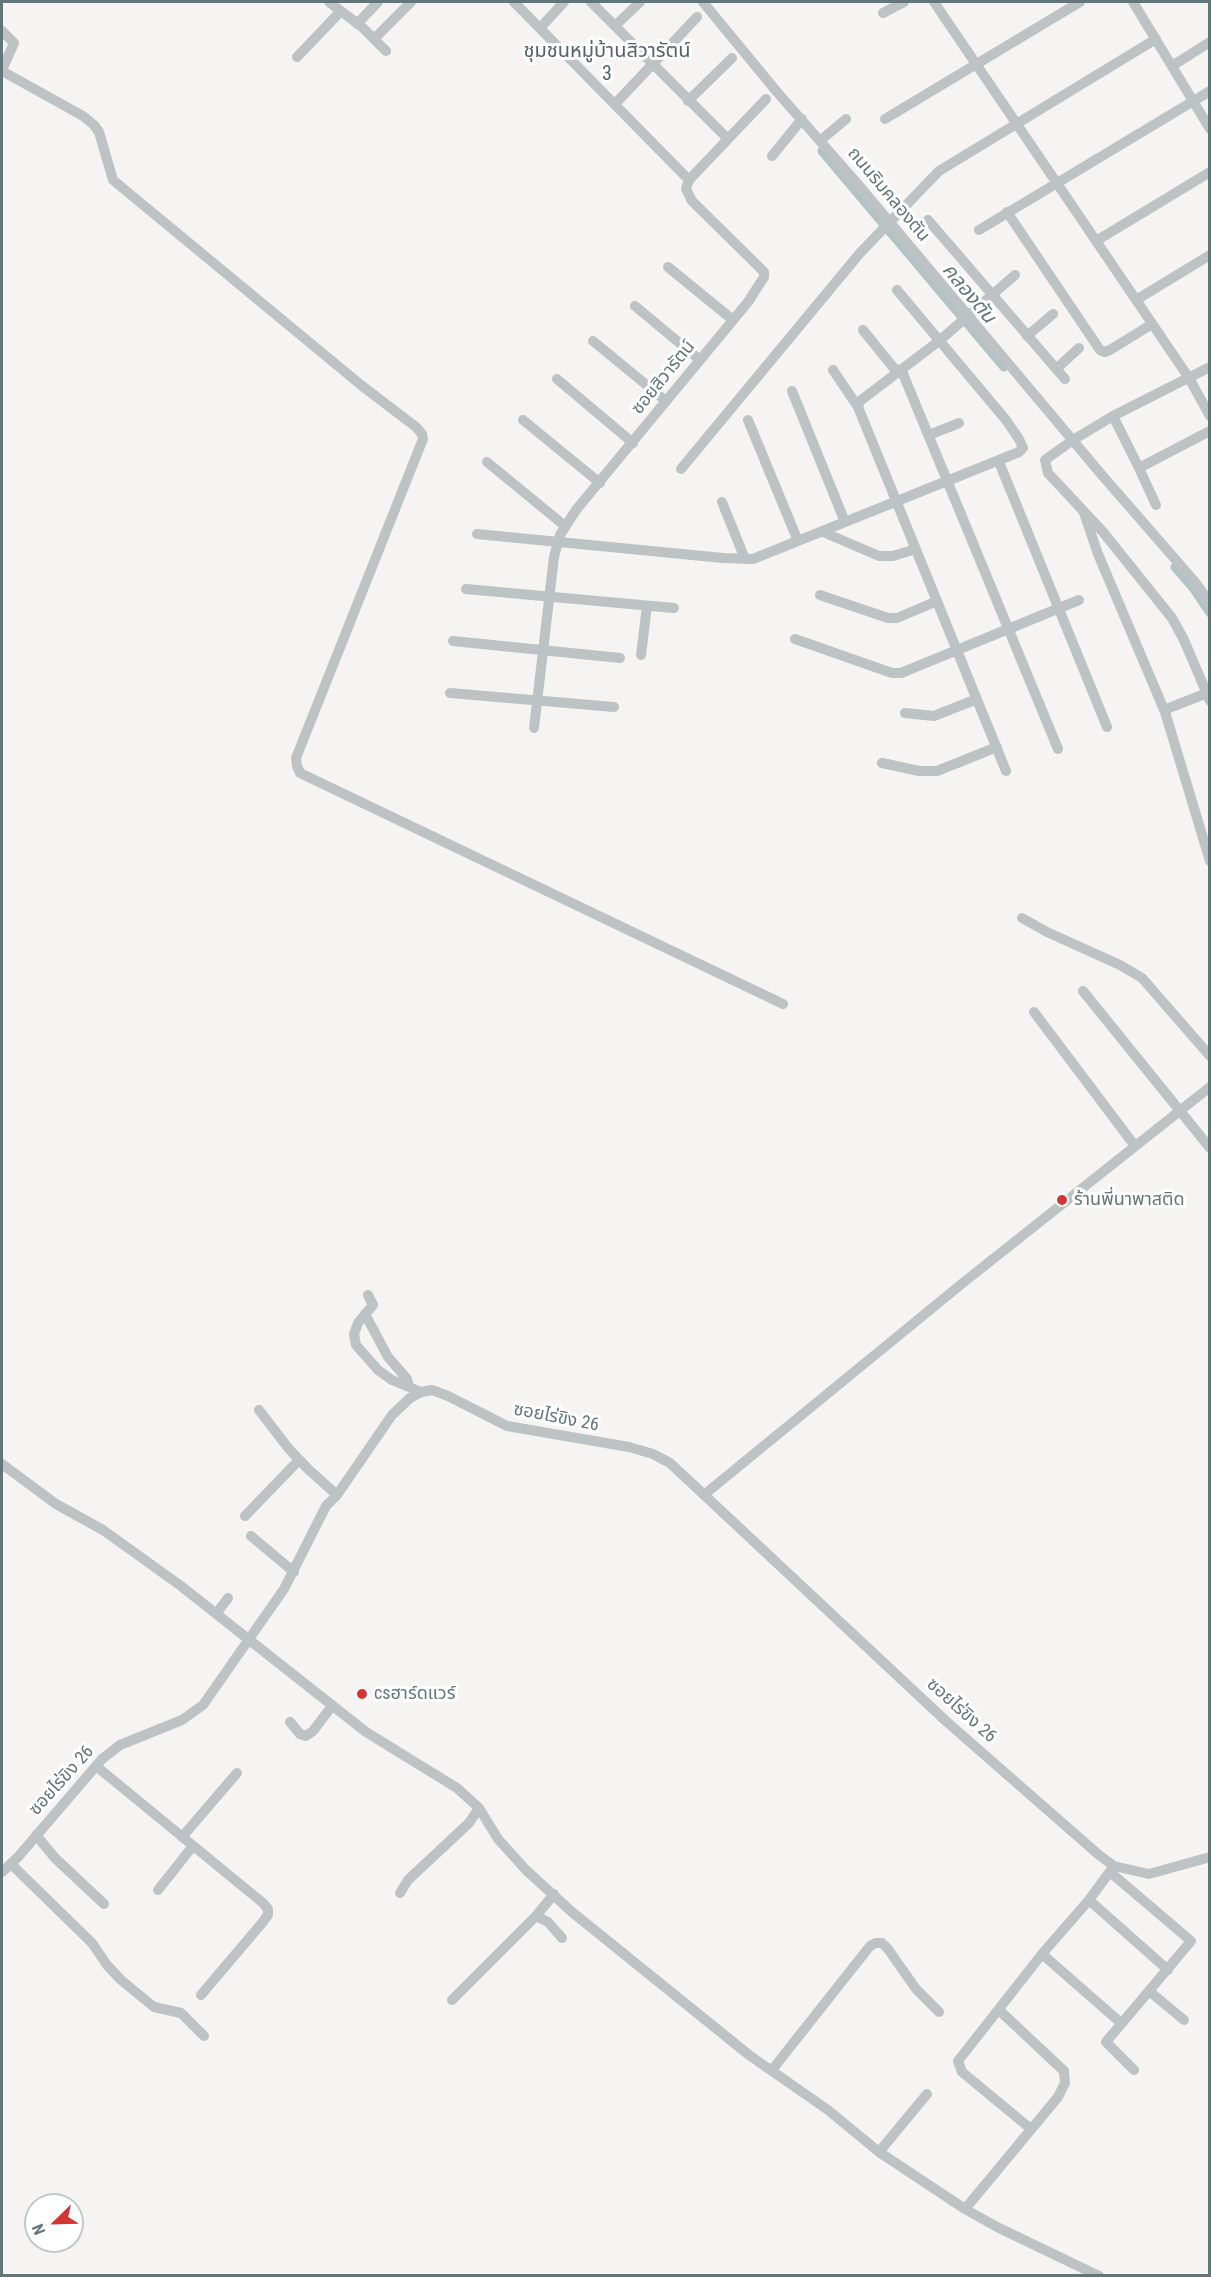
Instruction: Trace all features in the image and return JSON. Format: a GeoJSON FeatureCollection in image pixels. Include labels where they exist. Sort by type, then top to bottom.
{"type":"FeatureCollection","features":[{"type":"Feature","properties":{"kind":"street"},"geometry":{"type":"LineString","coordinates":[[329,2],[386,51]]}},
{"type":"Feature","properties":{"kind":"street"},"geometry":{"type":"LineString","coordinates":[[357,24],[378,2]]}},
{"type":"Feature","properties":{"kind":"street"},"geometry":{"type":"LineString","coordinates":[[374,39],[411,2]]}},
{"type":"Feature","properties":{"kind":"street"},"geometry":{"type":"LineString","coordinates":[[514,2],[689,180],[766,99]]}},
{"type":"Feature","properties":{"kind":"street"},"geometry":{"type":"LineString","coordinates":[[540,28],[564,2]]}},
{"type":"Feature","properties":{"kind":"street"},"geometry":{"type":"LineString","coordinates":[[591,2],[728,139]]}},
{"type":"Feature","properties":{"kind":"street"},"geometry":{"type":"LineString","coordinates":[[615,26],[640,2]]}},
{"type":"Feature","properties":{"kind":"street","name":"ถนนริมคลองตัน"},"geometry":{"type":"LineString","coordinates":[[703,2],[777,92],[799,123],[820,140],[887,227],[1196,582],[1209,603]]}},
{"type":"Feature","properties":{"kind":"street"},"geometry":{"type":"LineString","coordinates":[[883,13],[904,2]]}},
{"type":"Feature","properties":{"kind":"street"},"geometry":{"type":"LineString","coordinates":[[934,2],[1188,378],[1209,416]]}},
{"type":"Feature","properties":{"kind":"street"},"geometry":{"type":"LineString","coordinates":[[885,119],[1080,2]]}},
{"type":"Feature","properties":{"kind":"street"},"geometry":{"type":"LineString","coordinates":[[1133,2],[1209,129]]}},
{"type":"Feature","properties":{"kind":"street"},"geometry":{"type":"LineString","coordinates":[[297,57],[340,12]]}},
{"type":"Feature","properties":{"kind":"street"},"geometry":{"type":"LineString","coordinates":[[615,104],[697,17]]}},
{"type":"Feature","properties":{"kind":"street"},"geometry":{"type":"LineString","coordinates":[[2,31],[14,43],[2,70],[83,116],[94,125],[99,132],[113,180],[422,434],[423,439],[296,758],[300,773],[783,1004]]}},
{"type":"Feature","properties":{"kind":"street"},"geometry":{"type":"LineString","coordinates":[[681,469],[838,279],[939,171],[1156,39]]}},
{"type":"Feature","properties":{"kind":"street"},"geometry":{"type":"LineString","coordinates":[[1172,66],[1209,42]]}},
{"type":"Feature","properties":{"kind":"street"},"geometry":{"type":"LineString","coordinates":[[688,101],[732,58]]}},
{"type":"Feature","properties":{"kind":"street"},"geometry":{"type":"LineString","coordinates":[[980,230],[1209,91]]}},
{"type":"Feature","properties":{"kind":"street"},"geometry":{"type":"LineString","coordinates":[[820,140],[846,119]]}},
{"type":"Feature","properties":{"kind":"street"},"geometry":{"type":"LineString","coordinates":[[772,156],[799,123]]}},
{"type":"Feature","properties":{"kind":"street"},"geometry":{"type":"LineString","coordinates":[[1096,241],[1209,172]]}},
{"type":"Feature","properties":{"kind":"street","name":"ซอยสิวารัตน์"},"geometry":{"type":"LineString","coordinates":[[534,728],[549,597],[558,541],[565,526],[761,284],[764,272],[692,201],[686,189],[689,180]]}},
{"type":"Feature","properties":{"kind":"street"},"geometry":{"type":"LineString","coordinates":[[1007,212],[1100,350],[1105,352],[1110,350],[1152,324]]}},
{"type":"Feature","properties":{"kind":"street"},"geometry":{"type":"LineString","coordinates":[[928,220],[1065,379]]}},
{"type":"Feature","properties":{"kind":"street"},"geometry":{"type":"LineString","coordinates":[[1136,300],[1209,255]]}},
{"type":"Feature","properties":{"kind":"street"},"geometry":{"type":"LineString","coordinates":[[668,267],[733,320]]}},
{"type":"Feature","properties":{"kind":"street"},"geometry":{"type":"LineString","coordinates":[[858,407],[860,401],[939,341],[1015,275]]}},
{"type":"Feature","properties":{"kind":"street"},"geometry":{"type":"LineString","coordinates":[[477,534],[745,559],[763,555],[823,532],[1019,452],[1023,448],[1019,439],[897,290]]}},
{"type":"Feature","properties":{"kind":"street"},"geometry":{"type":"LineString","coordinates":[[635,306],[700,360]]}},
{"type":"Feature","properties":{"kind":"street"},"geometry":{"type":"LineString","coordinates":[[1028,336],[1053,314]]}},
{"type":"Feature","properties":{"kind":"street"},"geometry":{"type":"LineString","coordinates":[[863,330],[899,370],[949,482],[1058,749]]}},
{"type":"Feature","properties":{"kind":"street"},"geometry":{"type":"LineString","coordinates":[[593,341],[666,401]]}},
{"type":"Feature","properties":{"kind":"street"},"geometry":{"type":"LineString","coordinates":[[1056,369],[1079,348]]}},
{"type":"Feature","properties":{"kind":"street"},"geometry":{"type":"LineString","coordinates":[[1164,710],[1208,697],[1184,640],[1172,618],[1146,584],[1048,472],[1045,460],[1058,449],[1113,416],[1209,367]]}},
{"type":"Feature","properties":{"kind":"street"},"geometry":{"type":"LineString","coordinates":[[832,370],[858,407],[1006,771]]}},
{"type":"Feature","properties":{"kind":"street"},"geometry":{"type":"LineString","coordinates":[[557,379],[633,443]]}},
{"type":"Feature","properties":{"kind":"street"},"geometry":{"type":"LineString","coordinates":[[792,391],[846,522]]}},
{"type":"Feature","properties":{"kind":"street"},"geometry":{"type":"LineString","coordinates":[[1113,416],[1156,505]]}},
{"type":"Feature","properties":{"kind":"street"},"geometry":{"type":"LineString","coordinates":[[523,420],[600,483]]}},
{"type":"Feature","properties":{"kind":"street"},"geometry":{"type":"LineString","coordinates":[[748,420],[798,541]]}},
{"type":"Feature","properties":{"kind":"street"},"geometry":{"type":"LineString","coordinates":[[929,435],[959,423]]}},
{"type":"Feature","properties":{"kind":"street"},"geometry":{"type":"LineString","coordinates":[[1139,468],[1209,431]]}},
{"type":"Feature","properties":{"kind":"street"},"geometry":{"type":"LineString","coordinates":[[487,462],[565,526]]}},
{"type":"Feature","properties":{"kind":"street"},"geometry":{"type":"LineString","coordinates":[[999,462],[1107,727]]}},
{"type":"Feature","properties":{"kind":"street"},"geometry":{"type":"LineString","coordinates":[[722,502],[745,559]]}},
{"type":"Feature","properties":{"kind":"street"},"geometry":{"type":"LineString","coordinates":[[1083,510],[1098,554],[1164,710],[1209,861]]}},
{"type":"Feature","properties":{"kind":"street"},"geometry":{"type":"LineString","coordinates":[[823,532],[879,556],[893,556],[916,549]]}},
{"type":"Feature","properties":{"kind":"street"},"geometry":{"type":"LineString","coordinates":[[466,589],[674,608]]}},
{"type":"Feature","properties":{"kind":"street"},"geometry":{"type":"LineString","coordinates":[[820,595],[888,618],[897,618],[937,601]]}},
{"type":"Feature","properties":{"kind":"street"},"geometry":{"type":"LineString","coordinates":[[795,639],[892,673],[901,673],[1079,600]]}},
{"type":"Feature","properties":{"kind":"street"},"geometry":{"type":"LineString","coordinates":[[641,655],[647,606]]}},
{"type":"Feature","properties":{"kind":"street"},"geometry":{"type":"LineString","coordinates":[[453,641],[620,658]]}},
{"type":"Feature","properties":{"kind":"street"},"geometry":{"type":"LineString","coordinates":[[450,693],[614,707]]}},
{"type":"Feature","properties":{"kind":"street"},"geometry":{"type":"LineString","coordinates":[[905,713],[926,717],[934,716],[977,699]]}},
{"type":"Feature","properties":{"kind":"street"},"geometry":{"type":"LineString","coordinates":[[882,763],[920,771],[937,771],[997,747]]}},
{"type":"Feature","properties":{"kind":"street"},"geometry":{"type":"LineString","coordinates":[[1022,918],[1142,978],[1209,1056]]}},
{"type":"Feature","properties":{"kind":"street"},"geometry":{"type":"LineString","coordinates":[[1083,991],[1209,1148]]}},
{"type":"Feature","properties":{"kind":"street"},"geometry":{"type":"LineString","coordinates":[[1034,1012],[1135,1146]]}},
{"type":"Feature","properties":{"kind":"street"},"geometry":{"type":"LineString","coordinates":[[705,1494],[1209,1087]]}},
{"type":"Feature","properties":{"kind":"street"},"geometry":{"type":"LineString","coordinates":[[368,1295],[373,1305],[358,1323],[354,1334],[356,1345],[378,1370],[392,1380],[422,1392]]}},
{"type":"Feature","properties":{"kind":"street"},"geometry":{"type":"LineString","coordinates":[[365,1314],[388,1357],[407,1379],[409,1386]]}},
{"type":"Feature","properties":{"kind":"street","name":"ซอยไร่ขิง 26"},"geometry":{"type":"LineString","coordinates":[[2,1872],[102,1759],[120,1745],[182,1720],[203,1705],[270,1611],[294,1572],[297,1561],[322,1514],[392,1415],[410,1398],[432,1390],[507,1426],[629,1447],[653,1454],[670,1463],[947,1722],[1114,1868],[1149,1874],[1209,1857]]}},
{"type":"Feature","properties":{"kind":"street"},"geometry":{"type":"LineString","coordinates":[[259,1410],[299,1460],[337,1494]]}},
{"type":"Feature","properties":{"kind":"street"},"geometry":{"type":"LineString","coordinates":[[245,1516],[299,1460]]}},
{"type":"Feature","properties":{"kind":"street"},"geometry":{"type":"LineString","coordinates":[[2,1464],[56,1504],[103,1530],[216,1614],[245,1643],[327,1712],[366,1732],[457,1788],[474,1815],[552,1897],[749,2055],[828,2110],[879,2152],[965,2209],[997,2227],[1100,2276]]}},
{"type":"Feature","properties":{"kind":"street"},"geometry":{"type":"LineString","coordinates":[[251,1536],[294,1572]]}},
{"type":"Feature","properties":{"kind":"street"},"geometry":{"type":"LineString","coordinates":[[216,1614],[228,1598]]}},
{"type":"Feature","properties":{"kind":"street"},"geometry":{"type":"LineString","coordinates":[[290,1722],[300,1734],[306,1736],[313,1731],[327,1712]]}},
{"type":"Feature","properties":{"kind":"street"},"geometry":{"type":"LineString","coordinates":[[96,1766],[268,1909],[268,1914],[262,1923],[201,1995]]}},
{"type":"Feature","properties":{"kind":"street"},"geometry":{"type":"LineString","coordinates":[[182,1838],[237,1773]]}},
{"type":"Feature","properties":{"kind":"street"},"geometry":{"type":"LineString","coordinates":[[400,1893],[408,1880],[474,1815]]}},
{"type":"Feature","properties":{"kind":"street"},"geometry":{"type":"LineString","coordinates":[[36,1835],[55,1858],[104,1904]]}},
{"type":"Feature","properties":{"kind":"street"},"geometry":{"type":"LineString","coordinates":[[158,1890],[193,1846]]}},
{"type":"Feature","properties":{"kind":"street"},"geometry":{"type":"LineString","coordinates":[[11,1864],[92,1943],[121,1980],[154,2007],[181,2013],[204,2036]]}},
{"type":"Feature","properties":{"kind":"street"},"geometry":{"type":"LineString","coordinates":[[1031,2129],[962,2072],[958,2061],[1042,1954],[1114,1868],[1190,1938],[1189,1944],[1106,2042],[1134,2070]]}},
{"type":"Feature","properties":{"kind":"street"},"geometry":{"type":"LineString","coordinates":[[452,2000],[552,1897]]}},
{"type":"Feature","properties":{"kind":"street"},"geometry":{"type":"LineString","coordinates":[[1089,1900],[1168,1970]]}},
{"type":"Feature","properties":{"kind":"street"},"geometry":{"type":"LineString","coordinates":[[538,1914],[562,1938]]}},
{"type":"Feature","properties":{"kind":"street"},"geometry":{"type":"LineString","coordinates":[[771,2070],[870,1946],[876,1942],[882,1943],[888,1949],[916,1989],[939,2012]]}},
{"type":"Feature","properties":{"kind":"street"},"geometry":{"type":"LineString","coordinates":[[1042,1954],[1121,2023]]}},
{"type":"Feature","properties":{"kind":"street"},"geometry":{"type":"LineString","coordinates":[[1149,1991],[1184,2019]]}},
{"type":"Feature","properties":{"kind":"street"},"geometry":{"type":"LineString","coordinates":[[965,2209],[1058,2097],[1065,2083],[1064,2071],[999,2010]]}},
{"type":"Feature","properties":{"kind":"street"},"geometry":{"type":"LineString","coordinates":[[879,2152],[927,2094]]}},
{"type":"Feature","properties":{"kind":"waterway","name":"คลองตัน"},"geometry":{"type":"LineString","coordinates":[[822,151],[1004,367]]}},
{"type":"Feature","properties":{"kind":"waterway","name":"คลองตัน"},"geometry":{"type":"LineString","coordinates":[[1175,567],[1210,613]]}},
{"type":"Feature","properties":{"kind":"place","name":"ร้านพี่นาพาสติด"},"geometry":{"type":"Point","coordinates":[1062,1200]}},
{"type":"Feature","properties":{"kind":"place","name":"csฮาร์ดแวร์"},"geometry":{"type":"Point","coordinates":[362,1694]}},
{"type":"Feature","properties":{"kind":"district","name":"ชุมชนหมู่บ้านสิวารัตน์ 3"},"geometry":{"type":"Point","coordinates":[607,64]}}]}
